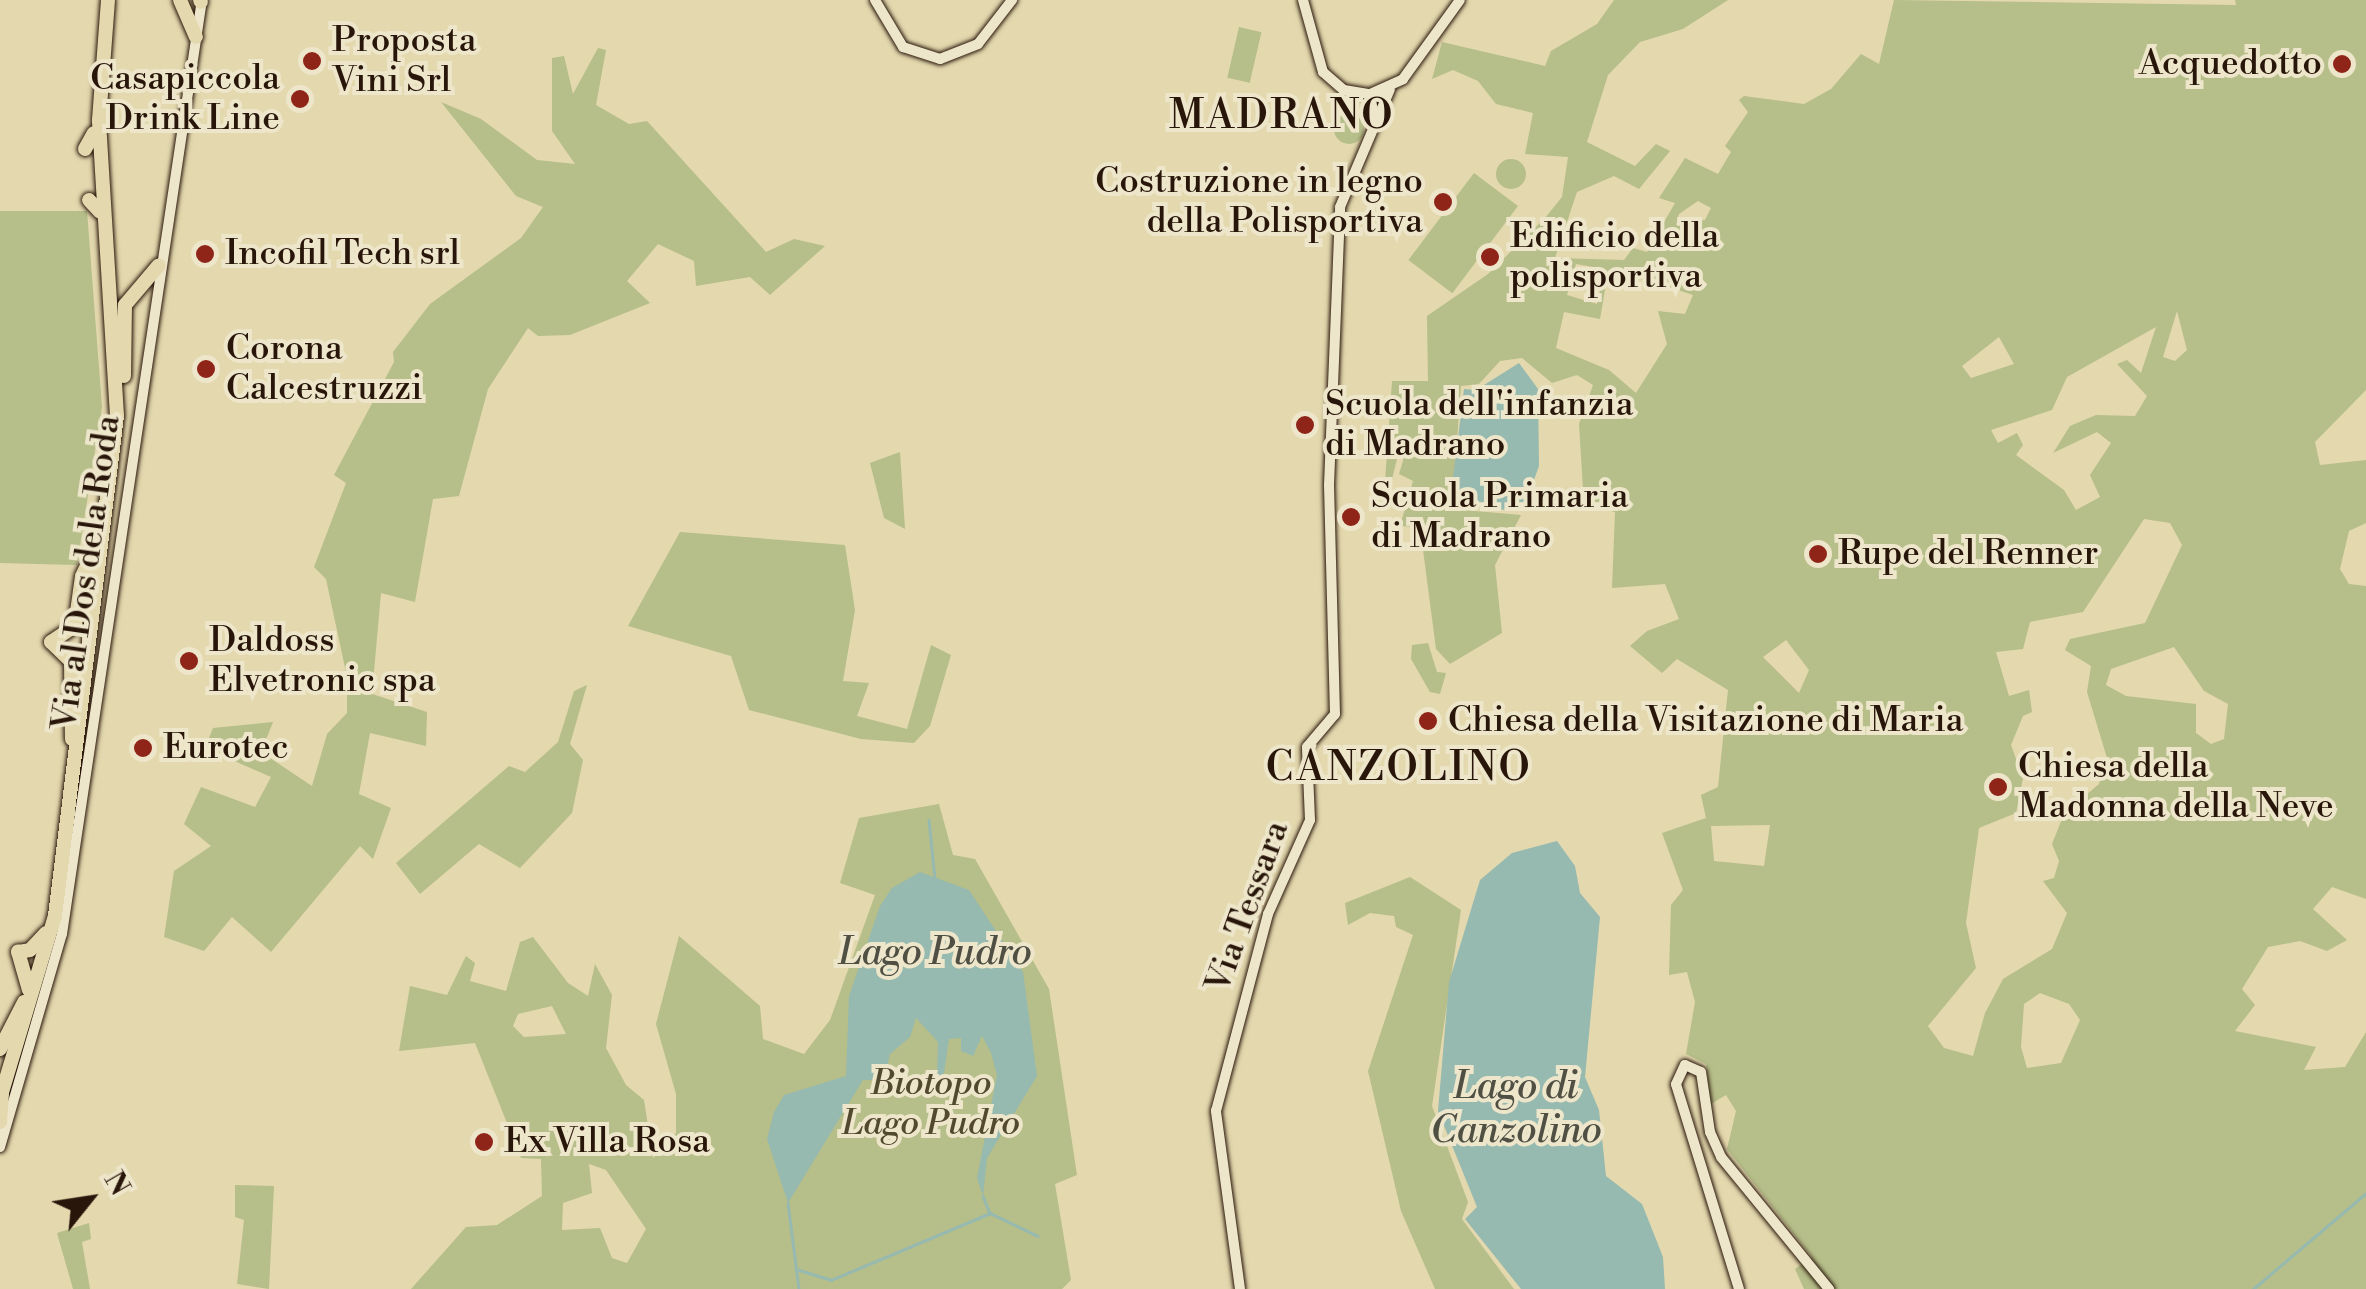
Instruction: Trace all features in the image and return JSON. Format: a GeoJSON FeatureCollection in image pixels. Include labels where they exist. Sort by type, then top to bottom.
{"type":"FeatureCollection","features":[{"type":"Feature","properties":{"kind":"highway"},"geometry":{"type":"LineString","coordinates":[[194,0],[196,37]]}},
{"type":"Feature","properties":{"kind":"highway"},"geometry":{"type":"LineString","coordinates":[[0,1122],[1,1091],[46,933],[97,544],[111,381],[94,206],[94,133],[104,3]]}},
{"type":"Feature","properties":{"kind":"highway"},"geometry":{"type":"LineString","coordinates":[[104,3],[99,120],[117,416]]}},
{"type":"Feature","properties":{"kind":"highway"},"geometry":{"type":"LineString","coordinates":[[84,149],[94,133]]}},
{"type":"Feature","properties":{"kind":"highway"},"geometry":{"type":"LineString","coordinates":[[1,1091],[55,916],[117,416],[125,304],[159,265]]}},
{"type":"Feature","properties":{"kind":"highway"},"geometry":{"type":"LineString","coordinates":[[139,288],[155,297]]}},
{"type":"Feature","properties":{"kind":"highway"},"geometry":{"type":"LineString","coordinates":[[72,739],[71,661],[51,642],[75,626],[82,576],[97,544]]}},
{"type":"Feature","properties":{"kind":"highway"},"geometry":{"type":"LineString","coordinates":[[0,1049],[29,991],[18,952],[30,950],[46,933]]}},
{"type":"Feature","properties":{"kind":"main road"},"geometry":{"type":"LineString","coordinates":[[875,0],[903,47],[940,58],[978,44],[1012,0]]}},
{"type":"Feature","properties":{"kind":"main road"},"geometry":{"type":"LineString","coordinates":[[1302,0],[1322,72],[1344,90],[1370,94],[1390,88]]}},
{"type":"Feature","properties":{"kind":"main road"},"geometry":{"type":"LineString","coordinates":[[1375,123],[1390,88],[1460,0]]}},
{"type":"Feature","properties":{"kind":"main road","name":"Via al Dos dela Roda"},"geometry":{"type":"LineString","coordinates":[[0,1148],[62,934],[196,37]]}},
{"type":"Feature","properties":{"kind":"main road"},"geometry":{"type":"LineString","coordinates":[[1370,94],[1375,123]]}},
{"type":"Feature","properties":{"kind":"main road","name":"Via Tessara"},"geometry":{"type":"LineString","coordinates":[[1240,1289],[1216,1111],[1268,914],[1304,842],[1313,808],[1304,761],[1322,726],[1335,714],[1329,484],[1340,206],[1375,123]]}},
{"type":"Feature","properties":{"kind":"main road"},"geometry":{"type":"LineString","coordinates":[[1739,1289],[1676,1084],[1686,1065],[1701,1072],[1710,1132],[1721,1156],[1829,1289]]}},
{"type":"Feature","properties":{"kind":"green space"},"geometry":{"type":"Polygon","coordinates":[[[1614,0],[1728,0],[1683,29],[1640,42],[1608,75],[1587,142],[1635,166],[1656,144],[1670,151],[1639,189],[1614,176],[1577,192],[1555,258],[1624,260],[1633,248],[1647,252],[1675,203],[1659,198],[1685,158],[1718,174],[1731,152],[1725,146],[1748,112],[1739,100],[1744,96],[1804,104],[1831,89],[1861,54],[1879,64],[1894,0],[2236,5],[2235,0],[2366,0],[2366,390],[2315,442],[2320,465],[2366,460],[2366,523],[2349,531],[2340,569],[2349,584],[2366,586],[2366,899],[2332,887],[2313,909],[2347,940],[2327,951],[2300,941],[2268,947],[2242,989],[2255,1005],[2235,1031],[2316,1047],[2304,1070],[2345,1067],[2366,1032],[2366,1289],[1804,1289],[1795,1269],[1812,1257],[1727,1149],[1736,1111],[1726,1095],[1711,1104],[1706,1064],[1686,1054],[1695,1002],[1687,972],[1669,975],[1671,905],[1683,890],[1662,833],[1706,818],[1701,795],[1718,787],[1728,690],[1677,659],[1662,673],[1630,646],[1647,631],[1679,619],[1665,584],[1612,588],[1615,512],[1584,505],[1579,424],[1593,385],[1577,375],[1552,383],[1522,358],[1500,361],[1479,384],[1461,386],[1452,509],[1521,515],[1495,565],[1502,633],[1450,664],[1436,649],[1420,527],[1400,526],[1413,481],[1399,474],[1405,454],[1398,455],[1392,479],[1385,481],[1392,381],[1428,381],[1427,316],[1488,274],[1545,218],[1562,197],[1568,157],[1525,154],[1533,113],[1496,104],[1478,81],[1453,70],[1432,79],[1442,42],[1545,66],[1551,51],[1597,24],[1614,0]],[[1698,201],[1679,214],[1676,225],[1705,220],[1711,208],[1698,201]],[[1576,264],[1567,295],[1597,304],[1605,269],[1576,264]],[[1645,279],[1606,284],[1600,319],[1564,312],[1556,348],[1609,370],[1636,393],[1667,344],[1658,311],[1685,314],[1693,295],[1645,279]],[[2177,311],[2163,357],[2175,361],[2187,350],[2177,311]],[[2156,327],[2067,377],[2052,410],[1991,430],[1998,443],[2017,433],[2023,445],[2016,455],[2064,490],[2076,510],[2100,497],[2090,475],[2111,443],[2097,432],[2053,453],[2070,426],[2096,415],[2135,416],[2147,396],[2117,364],[2127,360],[2141,373],[2156,327]],[[1999,337],[1962,366],[1971,378],[2014,364],[1999,337]],[[2144,519],[2083,612],[2030,622],[2023,649],[1996,652],[2009,696],[2029,690],[2032,712],[2023,716],[2011,745],[2023,778],[2016,813],[1979,828],[1966,923],[1976,968],[1928,1026],[1944,1048],[1973,1056],[1985,1013],[2003,979],[2052,949],[2067,913],[2043,881],[2054,878],[2059,861],[2052,844],[2064,814],[2099,784],[2107,758],[2087,692],[2091,666],[2065,650],[2070,639],[2145,623],[2182,545],[2170,523],[2144,519]],[[1786,640],[1763,657],[1799,693],[1809,670],[1786,640]],[[2174,647],[2111,669],[2106,685],[2126,696],[2196,704],[2196,733],[2211,744],[2224,739],[2228,704],[2204,691],[2174,647]],[[1770,825],[1711,826],[1714,861],[1764,866],[1770,825]],[[2040,993],[2024,1004],[2021,1047],[2027,1068],[2061,1063],[2080,1020],[2069,1004],[2040,993]]]}},
{"type":"Feature","properties":{"kind":"green space"},"geometry":{"type":"Polygon","coordinates":[[[1239,27],[1261,32],[1250,83],[1227,78],[1239,27]]]}},
{"type":"Feature","properties":{"kind":"green space"},"geometry":{"type":"Polygon","coordinates":[[[598,48],[606,50],[596,105],[629,124],[647,121],[766,252],[794,239],[825,246],[770,295],[750,277],[696,286],[694,261],[658,244],[627,281],[650,303],[570,335],[538,336],[528,328],[488,389],[459,496],[433,499],[415,602],[381,593],[372,694],[427,712],[426,746],[370,733],[359,794],[391,808],[373,859],[360,846],[271,952],[232,917],[204,951],[164,937],[174,871],[211,846],[184,824],[201,787],[255,807],[271,777],[205,748],[213,728],[273,722],[261,752],[312,786],[327,734],[347,713],[347,677],[326,579],[314,567],[346,483],[334,475],[394,362],[393,352],[430,304],[521,238],[543,207],[516,196],[441,102],[481,119],[537,160],[575,164],[552,131],[552,58],[564,56],[573,94],[598,48]]]}},
{"type":"Feature","properties":{"kind":"green space"},"geometry":{"type":"Polygon","coordinates":[[[1349,114],[1360,118],[1364,129],[1360,140],[1349,144],[1338,140],[1334,129],[1338,118],[1349,114]]]}},
{"type":"Feature","properties":{"kind":"green space"},"geometry":{"type":"Polygon","coordinates":[[[1511,159],[1525,168],[1526,174],[1517,188],[1511,189],[1497,180],[1496,174],[1505,160],[1511,159]]]}},
{"type":"Feature","properties":{"kind":"green space"},"geometry":{"type":"Polygon","coordinates":[[[1474,173],[1518,206],[1452,293],[1408,260],[1474,173]]]}},
{"type":"Feature","properties":{"kind":"green space"},"geometry":{"type":"Polygon","coordinates":[[[0,211],[87,211],[102,407],[77,565],[0,563],[0,211]]]}},
{"type":"Feature","properties":{"kind":"green space"},"geometry":{"type":"Polygon","coordinates":[[[900,452],[905,529],[884,518],[870,463],[900,452]]]}},
{"type":"Feature","properties":{"kind":"green space"},"geometry":{"type":"Polygon","coordinates":[[[680,532],[845,545],[855,610],[843,681],[869,683],[857,716],[907,729],[931,645],[951,655],[930,726],[914,743],[861,739],[749,710],[731,656],[628,626],[680,532]]]}},
{"type":"Feature","properties":{"kind":"green space"},"geometry":{"type":"Polygon","coordinates":[[[1428,643],[1437,672],[1446,673],[1440,694],[1430,692],[1411,659],[1412,645],[1428,643]]]}},
{"type":"Feature","properties":{"kind":"green space"},"geometry":{"type":"Polygon","coordinates":[[[587,685],[570,744],[583,760],[572,813],[520,868],[479,844],[420,894],[396,863],[509,766],[525,772],[558,742],[574,691],[587,685]]]}},
{"type":"Feature","properties":{"kind":"green space","name":"Biotopo Lago Pudro"},"geometry":{"type":"Polygon","coordinates":[[[939,804],[953,855],[975,859],[1049,989],[1077,1175],[1055,1184],[1071,1280],[1062,1289],[411,1289],[466,1227],[497,1225],[542,1196],[541,1159],[521,1158],[475,1043],[399,1051],[410,986],[447,995],[466,956],[475,963],[470,981],[506,991],[520,942],[533,937],[568,983],[588,996],[595,964],[612,995],[606,1048],[626,1085],[644,1100],[653,1158],[676,1133],[676,1094],[656,1024],[679,936],[760,1006],[763,1039],[804,1054],[830,1020],[875,895],[840,883],[859,818],[939,804]],[[552,1006],[518,1014],[513,1026],[524,1037],[566,1034],[552,1006]],[[589,1164],[592,1193],[563,1203],[562,1230],[600,1228],[612,1258],[627,1263],[646,1229],[606,1170],[589,1164]]]}},
{"type":"Feature","properties":{"kind":"green space"},"geometry":{"type":"Polygon","coordinates":[[[1410,877],[1461,910],[1432,1106],[1468,1202],[1462,1219],[1514,1289],[1435,1289],[1401,1211],[1368,1071],[1413,935],[1396,927],[1394,916],[1370,913],[1348,925],[1345,903],[1410,877]]]}},
{"type":"Feature","properties":{"kind":"green space"},"geometry":{"type":"Polygon","coordinates":[[[235,1185],[274,1186],[269,1289],[237,1284],[244,1220],[235,1217],[235,1185]]]}},
{"type":"Feature","properties":{"kind":"green space"},"geometry":{"type":"Polygon","coordinates":[[[89,1223],[91,1239],[82,1242],[90,1289],[73,1289],[57,1233],[89,1223]]]}},
{"type":"Feature","properties":{"kind":"water"},"geometry":{"type":"Polygon","coordinates":[[[1519,363],[1538,389],[1539,466],[1527,499],[1519,511],[1460,506],[1453,478],[1464,389],[1476,390],[1519,363]]]}},
{"type":"Feature","properties":{"kind":"water","name":"Lago di Canzolino"},"geometry":{"type":"Polygon","coordinates":[[[1557,841],[1575,866],[1580,893],[1600,917],[1585,1077],[1599,1110],[1606,1176],[1642,1204],[1663,1257],[1665,1289],[1521,1289],[1465,1219],[1477,1207],[1438,1111],[1449,982],[1480,880],[1512,853],[1557,841]]]}},
{"type":"Feature","properties":{"kind":"water","name":"Lago Pudro"},"geometry":{"type":"Polygon","coordinates":[[[920,872],[969,890],[1023,972],[1037,1076],[987,1158],[983,1196],[977,1178],[997,1075],[991,1053],[982,1036],[973,1056],[961,1051],[961,1038],[949,1039],[944,1073],[937,1077],[938,1042],[916,1018],[910,1037],[890,1054],[884,1080],[863,1080],[788,1203],[767,1139],[774,1112],[784,1095],[846,1076],[849,996],[880,906],[892,888],[920,872]]]}},
{"type":"Feature","properties":{"kind":"waterway"},"geometry":{"type":"LineString","coordinates":[[929,820],[935,879]]}},
{"type":"Feature","properties":{"kind":"waterway"},"geometry":{"type":"LineString","coordinates":[[2253,1289],[2366,1193]]}},
{"type":"Feature","properties":{"kind":"waterway"},"geometry":{"type":"LineString","coordinates":[[983,1196],[990,1213],[1038,1236]]}},
{"type":"Feature","properties":{"kind":"waterway"},"geometry":{"type":"LineString","coordinates":[[788,1203],[799,1289]]}},
{"type":"Feature","properties":{"kind":"waterway"},"geometry":{"type":"LineString","coordinates":[[796,1269],[831,1280],[990,1213]]}},
{"type":"Feature","properties":{"kind":"place","name":"Proposta Vini Srl"},"geometry":{"type":"Point","coordinates":[312,61]}},
{"type":"Feature","properties":{"kind":"place","name":"Acquedotto"},"geometry":{"type":"Point","coordinates":[2342,64]}},
{"type":"Feature","properties":{"kind":"place","name":"Casapiccola Drink Line"},"geometry":{"type":"Point","coordinates":[300,99]}},
{"type":"Feature","properties":{"kind":"place","name":"Costruzione in legno della Polisportiva"},"geometry":{"type":"Point","coordinates":[1443,202]}},
{"type":"Feature","properties":{"kind":"place","name":"Incofil Tech srl"},"geometry":{"type":"Point","coordinates":[205,254]}},
{"type":"Feature","properties":{"kind":"place","name":"Edificio della polisportiva"},"geometry":{"type":"Point","coordinates":[1490,257]}},
{"type":"Feature","properties":{"kind":"place","name":"Corona Calcestruzzi"},"geometry":{"type":"Point","coordinates":[206,369]}},
{"type":"Feature","properties":{"kind":"place","name":"Scuola dell'infanzia di Madrano"},"geometry":{"type":"Point","coordinates":[1305,425]}},
{"type":"Feature","properties":{"kind":"place","name":"Scuola Primaria di Madrano"},"geometry":{"type":"Point","coordinates":[1351,517]}},
{"type":"Feature","properties":{"kind":"place","name":"Rupe del Renner"},"geometry":{"type":"Point","coordinates":[1818,554]}},
{"type":"Feature","properties":{"kind":"place","name":"Daldoss Elvetronic spa"},"geometry":{"type":"Point","coordinates":[189,661]}},
{"type":"Feature","properties":{"kind":"place","name":"Chiesa della Visitazione di Maria"},"geometry":{"type":"Point","coordinates":[1428,721]}},
{"type":"Feature","properties":{"kind":"place","name":"Eurotec"},"geometry":{"type":"Point","coordinates":[143,748]}},
{"type":"Feature","properties":{"kind":"place","name":"Chiesa della Madonna della Neve"},"geometry":{"type":"Point","coordinates":[1998,787]}},
{"type":"Feature","properties":{"kind":"place","name":"Ex Villa Rosa"},"geometry":{"type":"Point","coordinates":[484,1142]}},
{"type":"Feature","properties":{"kind":"district","name":"MADRANO"},"geometry":{"type":"Point","coordinates":[1282,116]}},
{"type":"Feature","properties":{"kind":"district","name":"CANZOLINO"},"geometry":{"type":"Point","coordinates":[1399,768]}}]}
